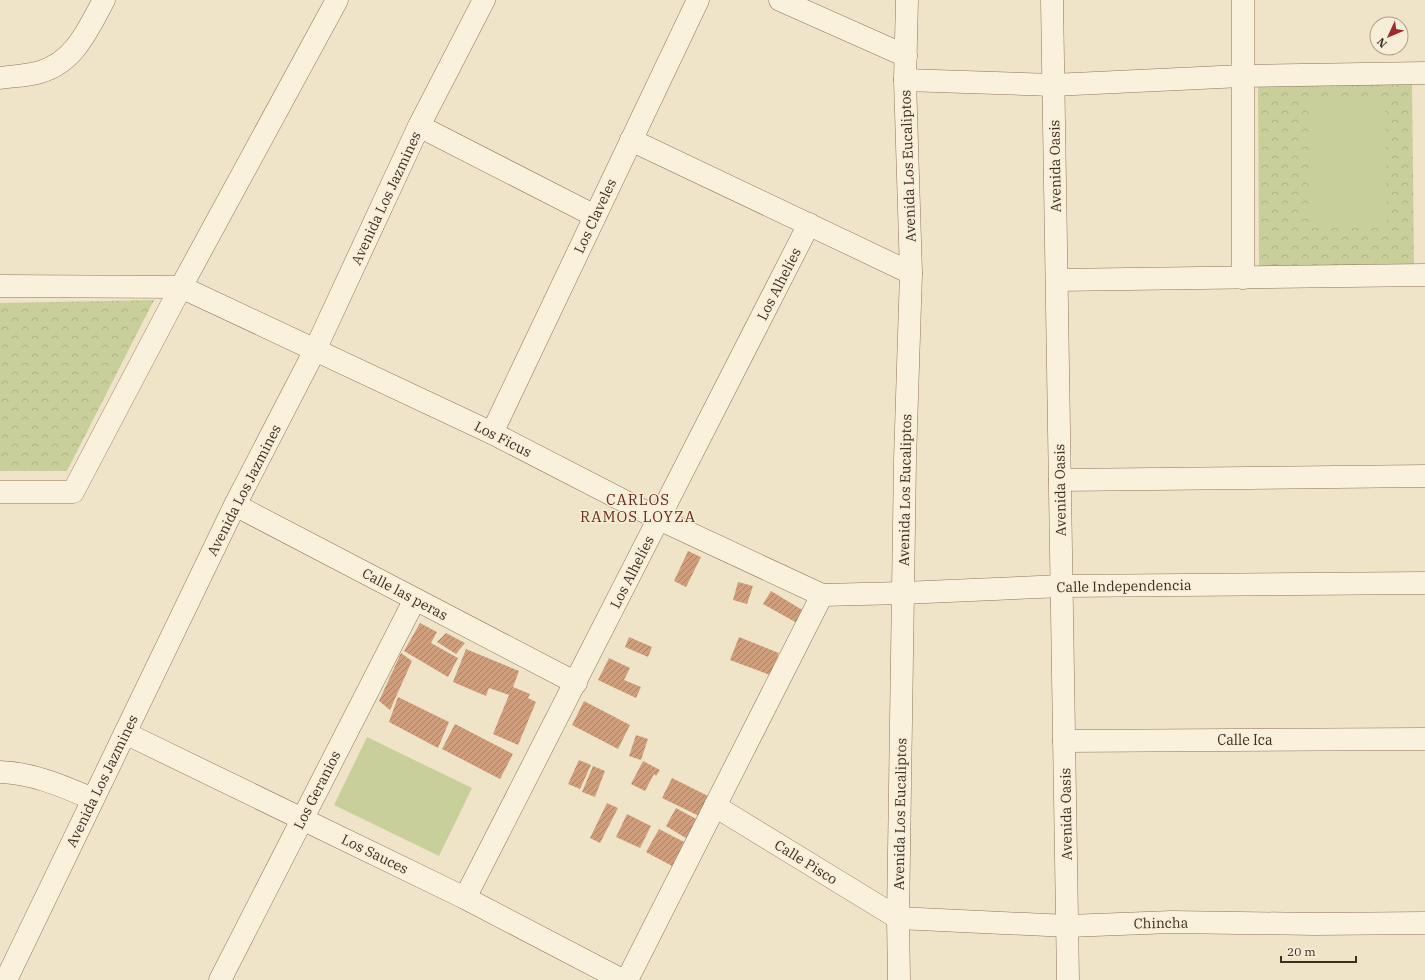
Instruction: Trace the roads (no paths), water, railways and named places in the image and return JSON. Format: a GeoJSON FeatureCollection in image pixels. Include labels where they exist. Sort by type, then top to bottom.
{"type":"FeatureCollection","features":[{"type":"Feature","properties":{"kind":"street"},"geometry":{"type":"LineString","coordinates":[[0,78],[40,72],[62,62],[79,46],[104,0]]}},
{"type":"Feature","properties":{"kind":"street"},"geometry":{"type":"LineString","coordinates":[[0,492],[73,492],[181,287],[337,0]]}},
{"type":"Feature","properties":{"kind":"street","name":"Avenida Los Jazmines"},"geometry":{"type":"LineString","coordinates":[[6,980],[235,505],[315,350],[420,126],[484,0]]}},
{"type":"Feature","properties":{"kind":"street","name":"Los Claveles"},"geometry":{"type":"LineString","coordinates":[[492,433],[698,0]]}},
{"type":"Feature","properties":{"kind":"street"},"geometry":{"type":"LineString","coordinates":[[780,0],[906,56]]}},
{"type":"Feature","properties":{"kind":"street","name":"Avenida Los Eucaliptos"},"geometry":{"type":"LineString","coordinates":[[899,980],[898,918],[903,593],[911,273],[905,80],[906,0]]}},
{"type":"Feature","properties":{"kind":"street","name":"Avenida Oasis"},"geometry":{"type":"LineString","coordinates":[[1052,0],[1068,980]]}},
{"type":"Feature","properties":{"kind":"street"},"geometry":{"type":"LineString","coordinates":[[1243,0],[1243,278]]}},
{"type":"Feature","properties":{"kind":"street"},"geometry":{"type":"LineString","coordinates":[[905,80],[1054,85],[1242,76],[1425,73]]}},
{"type":"Feature","properties":{"kind":"street"},"geometry":{"type":"LineString","coordinates":[[420,126],[595,216]]}},
{"type":"Feature","properties":{"kind":"street"},"geometry":{"type":"LineString","coordinates":[[631,140],[911,273]]}},
{"type":"Feature","properties":{"kind":"street","name":"Los Alhelíes"},"geometry":{"type":"LineString","coordinates":[[465,898],[809,224]]}},
{"type":"Feature","properties":{"kind":"street"},"geometry":{"type":"LineString","coordinates":[[1057,280],[1425,275]]}},
{"type":"Feature","properties":{"kind":"street"},"geometry":{"type":"LineString","coordinates":[[0,286],[181,287]]}},
{"type":"Feature","properties":{"kind":"street","name":"Los Ficus"},"geometry":{"type":"LineString","coordinates":[[181,287],[492,433],[659,519],[822,595]]}},
{"type":"Feature","properties":{"kind":"street"},"geometry":{"type":"LineString","coordinates":[[1060,480],[1425,476]]}},
{"type":"Feature","properties":{"kind":"street","name":"Calle las peras"},"geometry":{"type":"LineString","coordinates":[[235,505],[576,683]]}},
{"type":"Feature","properties":{"kind":"street","name":"Calle Independencia"},"geometry":{"type":"LineString","coordinates":[[822,595],[1062,586],[1425,583]]}},
{"type":"Feature","properties":{"kind":"street"},"geometry":{"type":"LineString","coordinates":[[627,980],[822,595]]}},
{"type":"Feature","properties":{"kind":"street","name":"Los Geranios"},"geometry":{"type":"LineString","coordinates":[[221,979],[415,599]]}},
{"type":"Feature","properties":{"kind":"street","name":"Los Sauces"},"geometry":{"type":"LineString","coordinates":[[125,733],[303,818],[465,898],[622,980]]}},
{"type":"Feature","properties":{"kind":"street","name":"Calle Ica"},"geometry":{"type":"LineString","coordinates":[[1064,742],[1425,739]]}},
{"type":"Feature","properties":{"kind":"street"},"geometry":{"type":"LineString","coordinates":[[0,772],[18,773],[42,779],[93,799]]}},
{"type":"Feature","properties":{"kind":"street","name":"Calle Pisco"},"geometry":{"type":"LineString","coordinates":[[715,806],[898,918]]}},
{"type":"Feature","properties":{"kind":"street","name":"Chincha"},"geometry":{"type":"LineString","coordinates":[[898,918],[1068,926],[1172,922],[1315,924],[1425,923]]}},
{"type":"Feature","properties":{"kind":"district","name":"CARLOS RAMOS LOYZA"},"geometry":{"type":"Point","coordinates":[638,508]}}]}
